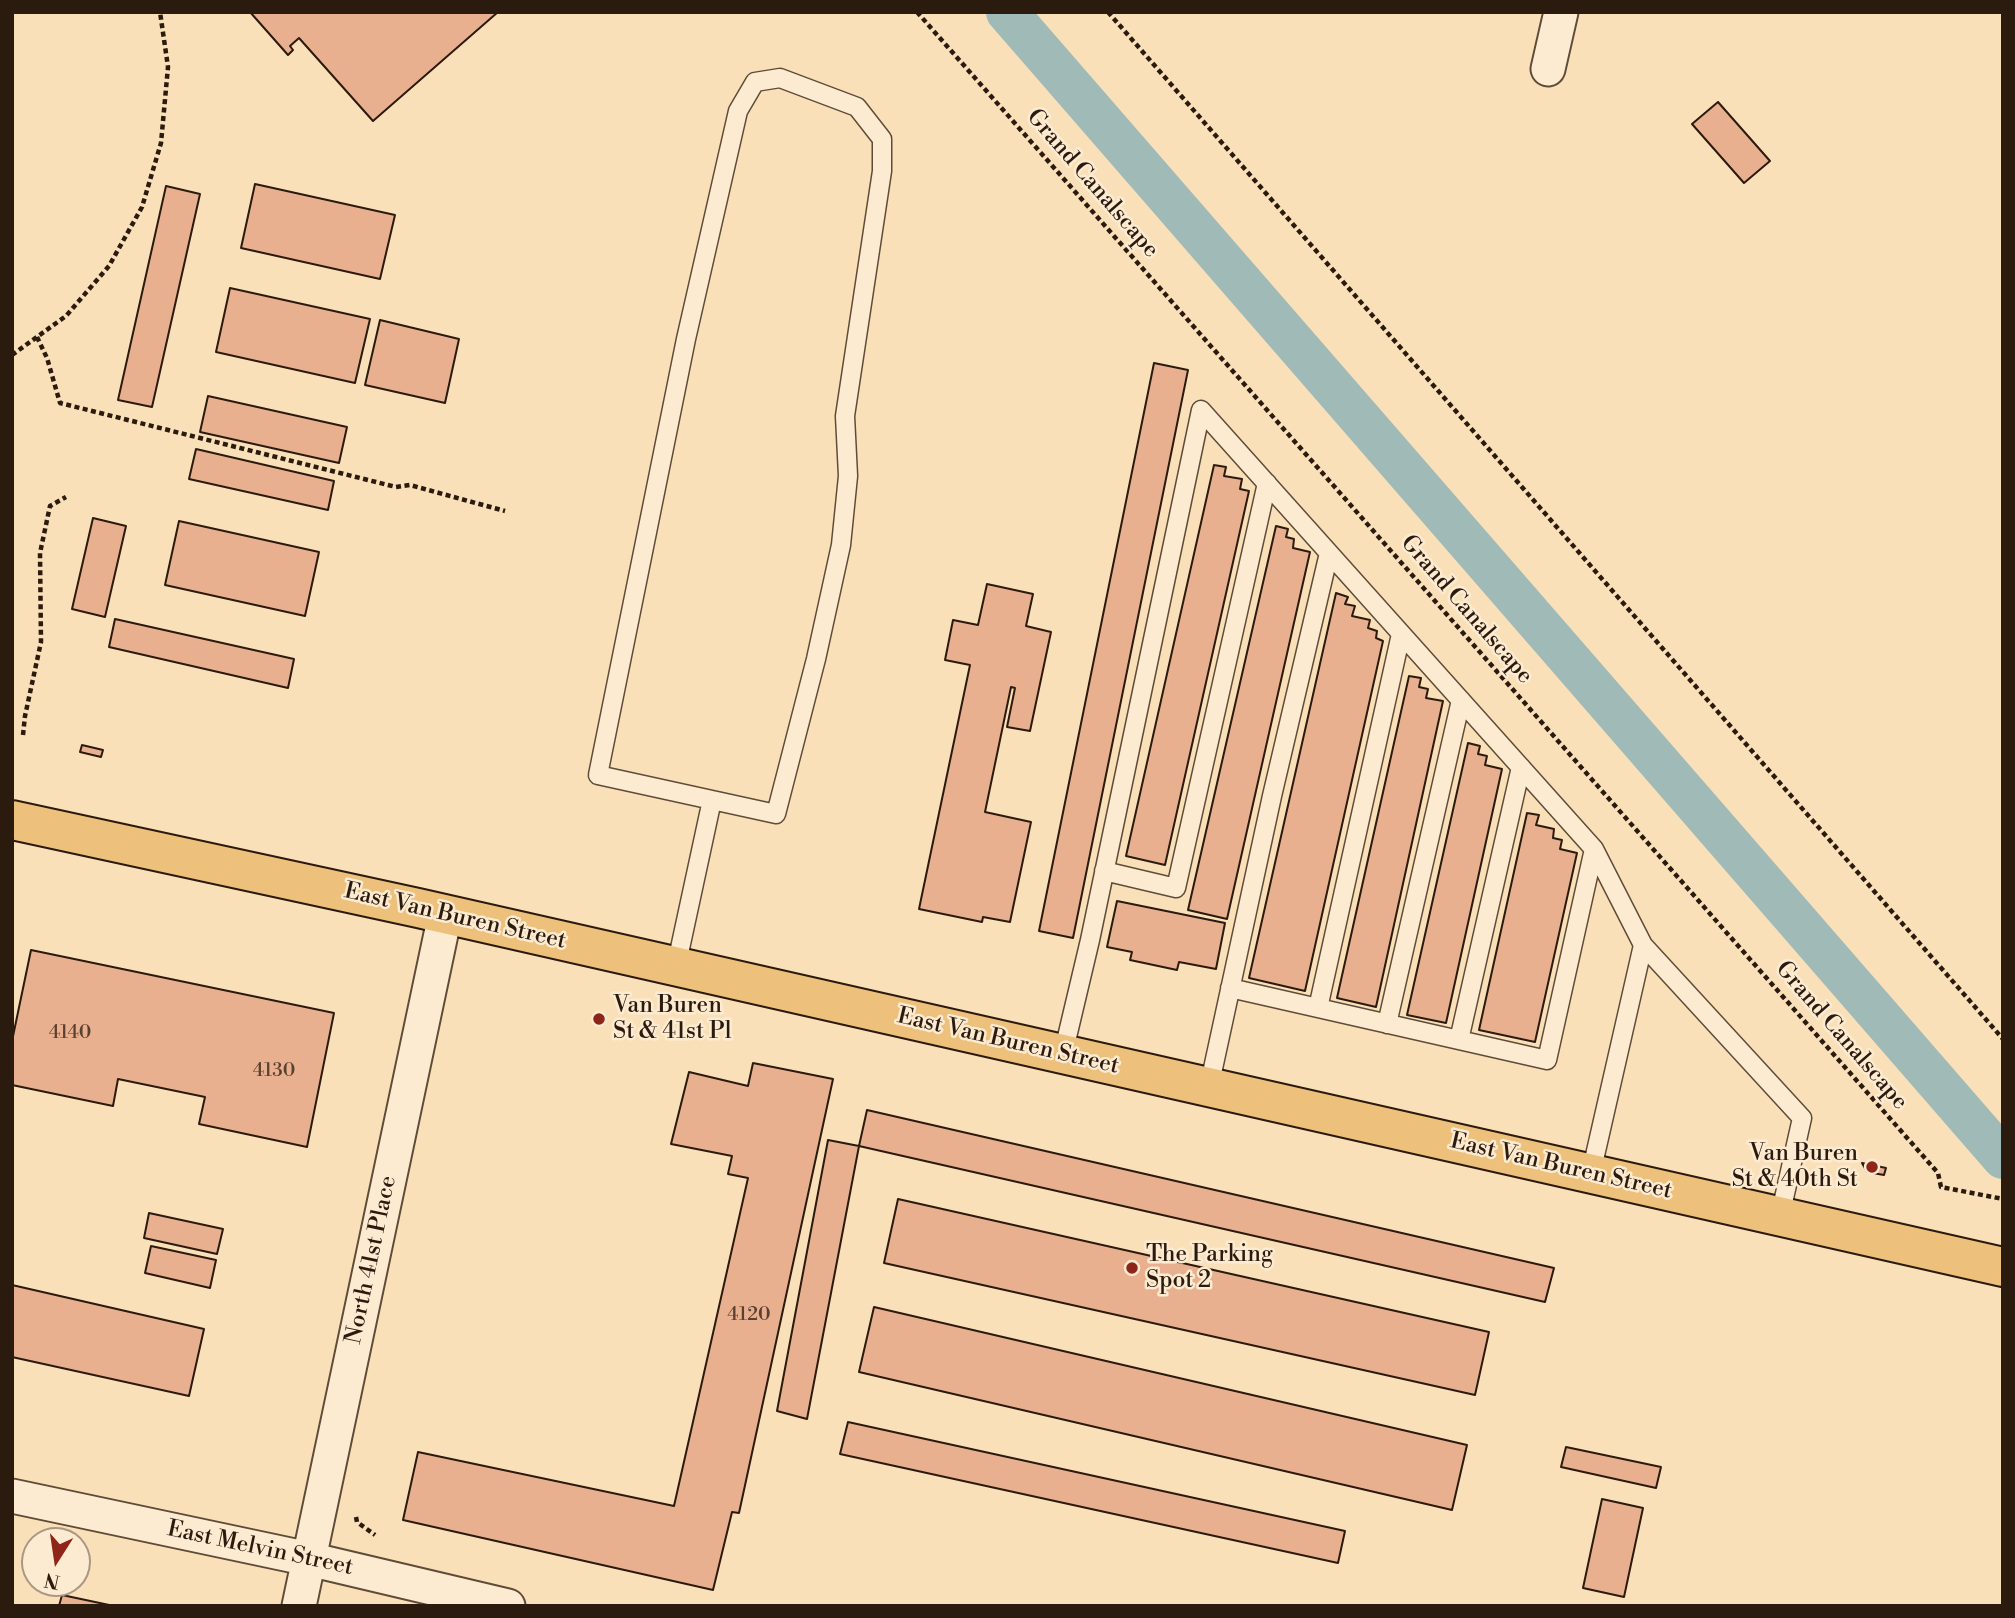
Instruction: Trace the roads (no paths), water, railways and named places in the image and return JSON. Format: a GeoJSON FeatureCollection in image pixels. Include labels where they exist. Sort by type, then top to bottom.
{"type":"FeatureCollection","features":[{"type":"Feature","properties":{"kind":"main road","name":"East Van Buren Street"},"geometry":{"type":"LineString","coordinates":[[12,820],[1991,1264]]}},
{"type":"Feature","properties":{"kind":"street"},"geometry":{"type":"LineString","coordinates":[[1548,69],[1561,12]]}},
{"type":"Feature","properties":{"kind":"street","name":"North 41st Place"},"geometry":{"type":"LineString","coordinates":[[299,1606],[445,915]]}},
{"type":"Feature","properties":{"kind":"street","name":"East Melvin Street"},"geometry":{"type":"LineString","coordinates":[[12,1496],[309,1559],[508,1606]]}},
{"type":"Feature","properties":{"kind":"lane"},"geometry":{"type":"LineString","coordinates":[[780,78],[857,107],[881,139],[882,171],[845,416],[848,476],[841,545],[816,659],[776,814],[712,800],[598,775],[684,352],[738,111],[755,82],[780,78]]}},
{"type":"Feature","properties":{"kind":"lane"},"geometry":{"type":"LineString","coordinates":[[1063,1054],[1201,410],[1594,849],[1643,946],[1802,1118],[1780,1216]]}},
{"type":"Feature","properties":{"kind":"lane"},"geometry":{"type":"LineString","coordinates":[[1104,871],[1176,887],[1267,483]]}},
{"type":"Feature","properties":{"kind":"lane"},"geometry":{"type":"LineString","coordinates":[[1209,1087],[1328,553]]}},
{"type":"Feature","properties":{"kind":"lane"},"geometry":{"type":"LineString","coordinates":[[1318,1008],[1401,634]]}},
{"type":"Feature","properties":{"kind":"lane"},"geometry":{"type":"LineString","coordinates":[[1387,1024],[1461,700]]}},
{"type":"Feature","properties":{"kind":"lane"},"geometry":{"type":"LineString","coordinates":[[1459,1040],[1521,767]]}},
{"type":"Feature","properties":{"kind":"lane"},"geometry":{"type":"LineString","coordinates":[[676,967],[712,800]]}},
{"type":"Feature","properties":{"kind":"lane"},"geometry":{"type":"LineString","coordinates":[[1230,988],[1547,1060],[1594,849]]}},
{"type":"Feature","properties":{"kind":"lane"},"geometry":{"type":"LineString","coordinates":[[1591,1173],[1643,946]]}},
{"type":"Feature","properties":{"kind":"waterway"},"geometry":{"type":"LineString","coordinates":[[1007,12],[2003,1158]]}},
{"type":"Feature","properties":{"kind":"place","name":"Van Buren St & 41st Pl"},"geometry":{"type":"Point","coordinates":[599,1019]}},
{"type":"Feature","properties":{"kind":"place","name":"Van Buren St & 40th St"},"geometry":{"type":"Point","coordinates":[1872,1167]}},
{"type":"Feature","properties":{"kind":"place","name":"The Parking Spot 2"},"geometry":{"type":"Point","coordinates":[1132,1268]}}]}
